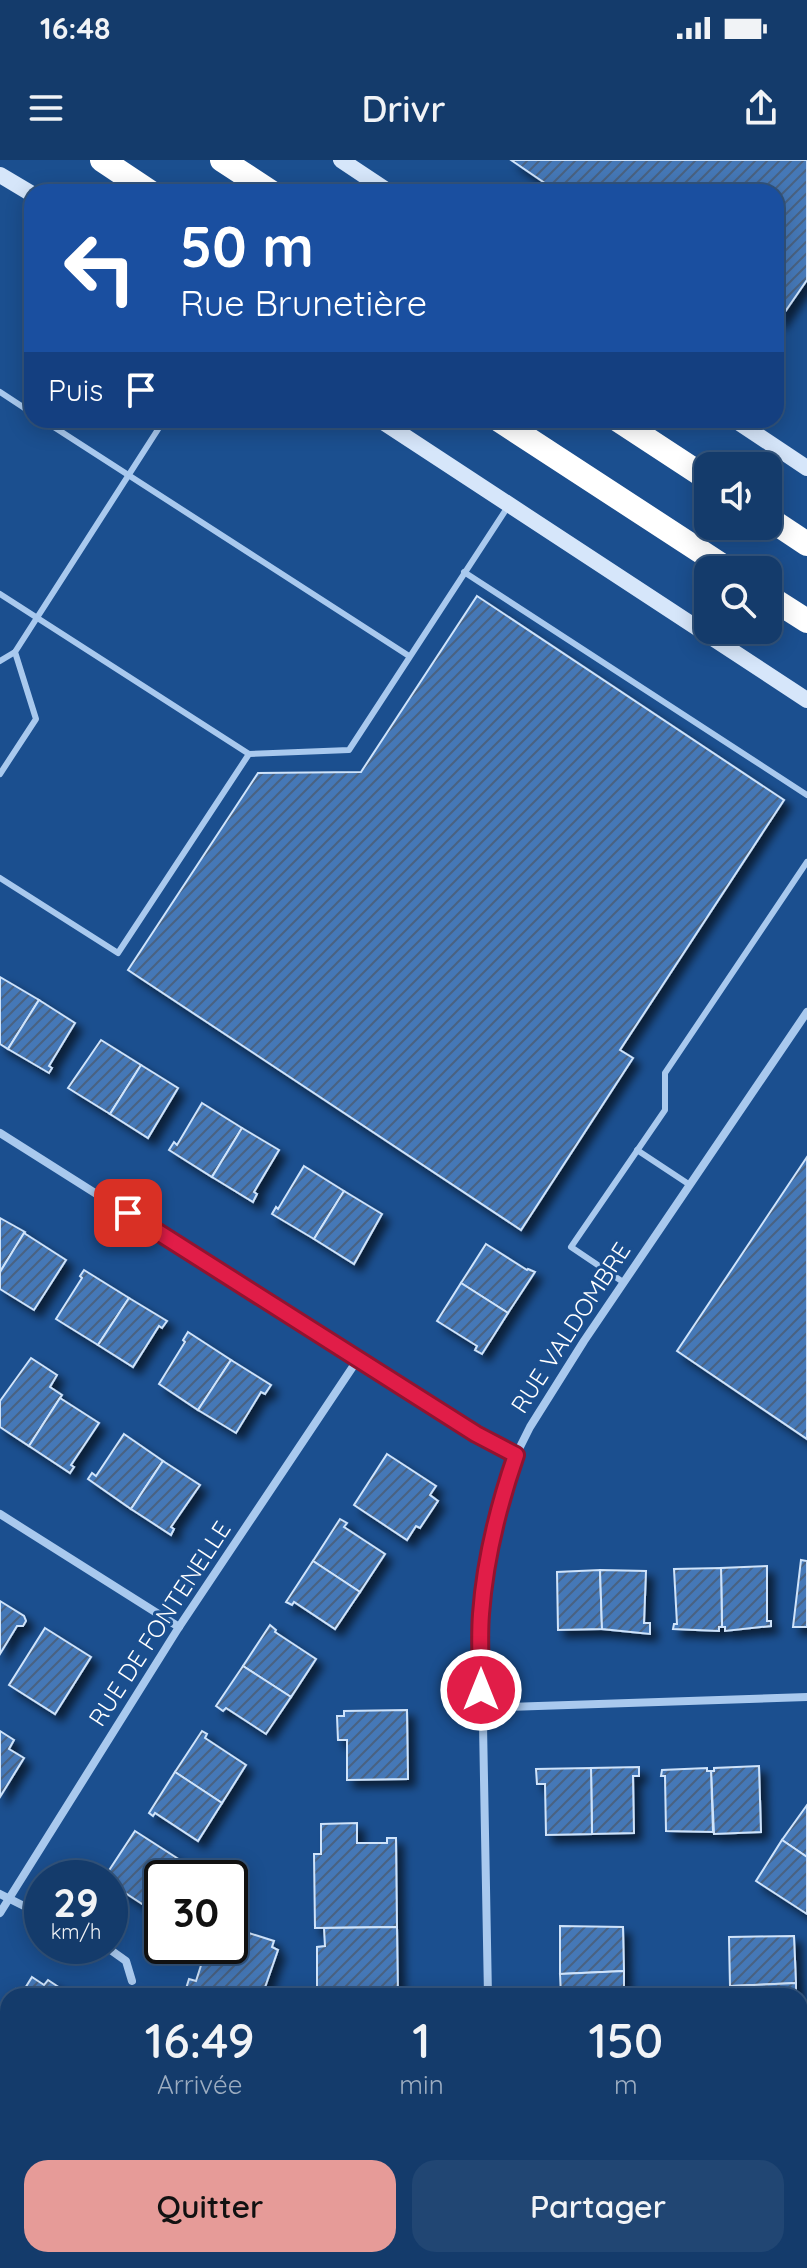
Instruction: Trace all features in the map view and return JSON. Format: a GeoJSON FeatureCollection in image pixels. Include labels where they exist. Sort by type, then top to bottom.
{"type":"FeatureCollection","features":[{"type":"Feature","properties":{"kind":"highway"},"geometry":{"type":"LineString","coordinates":[[102,160],[138,184]]}},
{"type":"Feature","properties":{"kind":"highway"},"geometry":{"type":"LineString","coordinates":[[222,160],[259,184]]}},
{"type":"Feature","properties":{"kind":"highway"},"geometry":{"type":"LineString","coordinates":[[511,428],[708,556]]}},
{"type":"Feature","properties":{"kind":"highway"},"geometry":{"type":"LineString","coordinates":[[630,428],[694,470]]}},
{"type":"Feature","properties":{"kind":"highway"},"geometry":{"type":"LineString","coordinates":[[782,527],[807,544]]}},
{"type":"Feature","properties":{"kind":"highway"},"geometry":{"type":"LineString","coordinates":[[782,605],[807,621]]}},
{"type":"Feature","properties":{"kind":"main road"},"geometry":{"type":"LineString","coordinates":[[341,160],[377,184]]}},
{"type":"Feature","properties":{"kind":"main road"},"geometry":{"type":"LineString","coordinates":[[0,175],[24,189]]}},
{"type":"Feature","properties":{"kind":"main road"},"geometry":{"type":"LineString","coordinates":[[392,428],[807,700]]}},
{"type":"Feature","properties":{"kind":"main road"},"geometry":{"type":"LineString","coordinates":[[747,428],[807,468]]}},
{"type":"Feature","properties":{"kind":"street","name":"RUE VALDOMBRE"},"geometry":{"type":"LineString","coordinates":[[488,1988],[481,1616],[493,1529],[516,1455],[545,1403],[623,1282],[807,1012]]}},
{"type":"Feature","properties":{"kind":"street"},"geometry":{"type":"LineString","coordinates":[[0,1133],[476,1434],[516,1455]]}},
{"type":"Feature","properties":{"kind":"street","name":"RUE DE FONTENELLE"},"geometry":{"type":"LineString","coordinates":[[0,1913],[179,1627],[358,1359]]}},
{"type":"Feature","properties":{"kind":"street"},"geometry":{"type":"LineString","coordinates":[[0,1514],[179,1627]]}},
{"type":"Feature","properties":{"kind":"street"},"geometry":{"type":"LineString","coordinates":[[481,1708],[807,1697]]}},
{"type":"Feature","properties":{"kind":"street"},"geometry":{"type":"LineString","coordinates":[[0,1894],[24,1906]]}},
{"type":"Feature","properties":{"kind":"street"},"geometry":{"type":"LineString","coordinates":[[127,1964],[132,1981]]}},
{"type":"Feature","properties":{"kind":"lane"},"geometry":{"type":"LineString","coordinates":[[0,392],[24,408]]}},
{"type":"Feature","properties":{"kind":"lane"},"geometry":{"type":"LineString","coordinates":[[55,428],[409,656]]}},
{"type":"Feature","properties":{"kind":"lane"},"geometry":{"type":"LineString","coordinates":[[0,661],[15,652],[159,428]]}},
{"type":"Feature","properties":{"kind":"lane"},"geometry":{"type":"LineString","coordinates":[[0,594],[249,754],[349,750],[509,505]]}},
{"type":"Feature","properties":{"kind":"lane"},"geometry":{"type":"LineString","coordinates":[[464,572],[807,795]]}},
{"type":"Feature","properties":{"kind":"lane"},"geometry":{"type":"LineString","coordinates":[[0,774],[36,719],[15,652]]}},
{"type":"Feature","properties":{"kind":"lane"},"geometry":{"type":"LineString","coordinates":[[0,878],[118,953],[249,754]]}},
{"type":"Feature","properties":{"kind":"lane"},"geometry":{"type":"LineString","coordinates":[[623,1282],[571,1247],[665,1110],[665,1073],[807,862]]}},
{"type":"Feature","properties":{"kind":"lane"},"geometry":{"type":"LineString","coordinates":[[637,1150],[690,1185]]}},
{"type":"Feature","properties":{"kind":"building"},"geometry":{"type":"Polygon","coordinates":[[[511,160],[807,160],[807,280],[784,313],[784,184],[546,184],[511,160]]]}},
{"type":"Feature","properties":{"kind":"building"},"geometry":{"type":"Polygon","coordinates":[[[477,596],[784,800],[620,1050],[633,1058],[521,1230],[128,970],[258,773],[361,772],[477,596]]]}},
{"type":"Feature","properties":{"kind":"building"},"geometry":{"type":"Polygon","coordinates":[[[0,977],[39,1000],[8,1049],[0,1044],[0,977]]]}},
{"type":"Feature","properties":{"kind":"building"},"geometry":{"type":"Polygon","coordinates":[[[39,1000],[75,1023],[49,1066],[52,1068],[49,1073],[8,1049],[39,1000]]]}},
{"type":"Feature","properties":{"kind":"building"},"geometry":{"type":"Polygon","coordinates":[[[101,1040],[141,1065],[110,1114],[68,1088],[101,1040]]]}},
{"type":"Feature","properties":{"kind":"building"},"geometry":{"type":"Polygon","coordinates":[[[141,1065],[178,1088],[148,1138],[110,1114],[141,1065]]]}},
{"type":"Feature","properties":{"kind":"building"},"geometry":{"type":"Polygon","coordinates":[[[202,1103],[242,1128],[212,1177],[169,1150],[174,1142],[177,1145],[202,1103]]]}},
{"type":"Feature","properties":{"kind":"building"},"geometry":{"type":"Polygon","coordinates":[[[242,1128],[279,1150],[254,1192],[257,1194],[253,1202],[212,1177],[242,1128]]]}},
{"type":"Feature","properties":{"kind":"building"},"geometry":{"type":"Polygon","coordinates":[[[807,1157],[807,1439],[677,1351],[807,1157]]]}},
{"type":"Feature","properties":{"kind":"building"},"geometry":{"type":"Polygon","coordinates":[[[304,1166],[344,1191],[314,1239],[272,1214],[304,1166]]]}},
{"type":"Feature","properties":{"kind":"building"},"geometry":{"type":"Polygon","coordinates":[[[344,1191],[382,1214],[354,1264],[314,1239],[344,1191]]]}},
{"type":"Feature","properties":{"kind":"building"},"geometry":{"type":"Polygon","coordinates":[[[0,1218],[25,1232],[0,1272],[0,1218]]]}},
{"type":"Feature","properties":{"kind":"building"},"geometry":{"type":"Polygon","coordinates":[[[24,1233],[66,1260],[34,1310],[0,1289],[0,1272],[24,1233]]]}},
{"type":"Feature","properties":{"kind":"building"},"geometry":{"type":"Polygon","coordinates":[[[486,1244],[535,1272],[508,1313],[461,1283],[486,1244]]]}},
{"type":"Feature","properties":{"kind":"building"},"geometry":{"type":"Polygon","coordinates":[[[84,1270],[129,1298],[98,1345],[56,1319],[84,1270]]]}},
{"type":"Feature","properties":{"kind":"building"},"geometry":{"type":"Polygon","coordinates":[[[461,1283],[508,1313],[482,1354],[475,1350],[477,1346],[437,1321],[461,1283]]]}},
{"type":"Feature","properties":{"kind":"building"},"geometry":{"type":"Polygon","coordinates":[[[129,1298],[167,1321],[162,1328],[159,1326],[133,1367],[98,1345],[129,1298]]]}},
{"type":"Feature","properties":{"kind":"building"},"geometry":{"type":"Polygon","coordinates":[[[188,1332],[231,1360],[198,1410],[159,1384],[188,1332]]]}},
{"type":"Feature","properties":{"kind":"building"},"geometry":{"type":"Polygon","coordinates":[[[31,1358],[57,1375],[50,1387],[62,1395],[29,1446],[0,1427],[0,1401],[31,1358]]]}},
{"type":"Feature","properties":{"kind":"building"},"geometry":{"type":"Polygon","coordinates":[[[231,1360],[271,1385],[265,1394],[261,1392],[236,1433],[198,1410],[231,1360]]]}},
{"type":"Feature","properties":{"kind":"building"},"geometry":{"type":"Polygon","coordinates":[[[60,1398],[99,1423],[71,1465],[74,1467],[70,1473],[29,1446],[60,1398]]]}},
{"type":"Feature","properties":{"kind":"building"},"geometry":{"type":"Polygon","coordinates":[[[124,1434],[163,1461],[131,1509],[88,1479],[92,1473],[96,1476],[124,1434]]]}},
{"type":"Feature","properties":{"kind":"building"},"geometry":{"type":"Polygon","coordinates":[[[387,1454],[436,1486],[430,1495],[438,1501],[420,1528],[416,1526],[407,1540],[354,1505],[387,1454]]]}},
{"type":"Feature","properties":{"kind":"building"},"geometry":{"type":"Polygon","coordinates":[[[163,1461],[200,1485],[171,1527],[174,1529],[171,1535],[131,1509],[163,1461]]]}},
{"type":"Feature","properties":{"kind":"building"},"geometry":{"type":"Polygon","coordinates":[[[340,1519],[347,1523],[344,1527],[385,1554],[360,1592],[313,1561],[340,1519]]]}},
{"type":"Feature","properties":{"kind":"building"},"geometry":{"type":"Polygon","coordinates":[[[801,1560],[807,1561],[807,1627],[793,1627],[801,1560]]]}},
{"type":"Feature","properties":{"kind":"building"},"geometry":{"type":"Polygon","coordinates":[[[313,1561],[360,1592],[335,1629],[294,1602],[292,1605],[286,1602],[313,1561]]]}},
{"type":"Feature","properties":{"kind":"building"},"geometry":{"type":"Polygon","coordinates":[[[767,1566],[767,1621],[771,1621],[771,1626],[725,1631],[722,1627],[721,1568],[767,1566]]]}},
{"type":"Feature","properties":{"kind":"building"},"geometry":{"type":"Polygon","coordinates":[[[721,1568],[722,1627],[719,1631],[673,1629],[677,1624],[674,1569],[721,1568]]]}},
{"type":"Feature","properties":{"kind":"building"},"geometry":{"type":"Polygon","coordinates":[[[600,1570],[602,1629],[558,1630],[557,1572],[600,1570]]]}},
{"type":"Feature","properties":{"kind":"building"},"geometry":{"type":"Polygon","coordinates":[[[600,1570],[646,1571],[644,1623],[650,1623],[650,1634],[602,1629],[600,1570]]]}},
{"type":"Feature","properties":{"kind":"building"},"geometry":{"type":"Polygon","coordinates":[[[0,1601],[24,1616],[26,1621],[23,1626],[17,1626],[0,1654],[0,1601]]]}},
{"type":"Feature","properties":{"kind":"building"},"geometry":{"type":"Polygon","coordinates":[[[270,1625],[275,1632],[316,1659],[291,1697],[243,1666],[270,1625]]]}},
{"type":"Feature","properties":{"kind":"building"},"geometry":{"type":"Polygon","coordinates":[[[45,1628],[91,1657],[55,1714],[9,1685],[45,1628]]]}},
{"type":"Feature","properties":{"kind":"building"},"geometry":{"type":"Polygon","coordinates":[[[243,1666],[291,1697],[266,1734],[226,1708],[223,1711],[216,1706],[243,1666]]]}},
{"type":"Feature","properties":{"kind":"building"},"geometry":{"type":"Polygon","coordinates":[[[407,1710],[408,1779],[347,1780],[347,1740],[338,1740],[337,1716],[344,1716],[344,1711],[407,1710]]]}},
{"type":"Feature","properties":{"kind":"building"},"geometry":{"type":"Polygon","coordinates":[[[0,1731],[14,1740],[9,1749],[24,1758],[0,1797],[0,1731]]]}},
{"type":"Feature","properties":{"kind":"building"},"geometry":{"type":"Polygon","coordinates":[[[202,1731],[207,1734],[205,1738],[246,1765],[222,1803],[175,1772],[202,1731]]]}},
{"type":"Feature","properties":{"kind":"building"},"geometry":{"type":"Polygon","coordinates":[[[759,1766],[761,1832],[714,1834],[711,1771],[714,1768],[759,1766]]]}},
{"type":"Feature","properties":{"kind":"building"},"geometry":{"type":"Polygon","coordinates":[[[639,1767],[639,1776],[633,1776],[634,1833],[592,1834],[591,1768],[639,1767]]]}},
{"type":"Feature","properties":{"kind":"building"},"geometry":{"type":"Polygon","coordinates":[[[591,1768],[592,1834],[546,1835],[545,1784],[537,1784],[536,1769],[591,1768]]]}},
{"type":"Feature","properties":{"kind":"building"},"geometry":{"type":"Polygon","coordinates":[[[707,1768],[711,1771],[713,1832],[666,1831],[665,1776],[661,1776],[662,1770],[707,1768]]]}},
{"type":"Feature","properties":{"kind":"building"},"geometry":{"type":"Polygon","coordinates":[[[175,1772],[222,1803],[198,1841],[155,1813],[153,1816],[149,1813],[175,1772]]]}},
{"type":"Feature","properties":{"kind":"building"},"geometry":{"type":"Polygon","coordinates":[[[807,1805],[807,1857],[782,1840],[807,1805]]]}},
{"type":"Feature","properties":{"kind":"building"},"geometry":{"type":"Polygon","coordinates":[[[357,1823],[357,1843],[387,1843],[387,1838],[396,1838],[397,1927],[315,1928],[314,1854],[321,1854],[321,1824],[357,1823]]]}},
{"type":"Feature","properties":{"kind":"building"},"geometry":{"type":"Polygon","coordinates":[[[135,1831],[180,1860],[144,1860],[144,1905],[128,1895],[128,1860],[116,1860],[135,1831]]]}},
{"type":"Feature","properties":{"kind":"building"},"geometry":{"type":"Polygon","coordinates":[[[782,1840],[807,1857],[807,1914],[756,1881],[782,1840]]]}},
{"type":"Feature","properties":{"kind":"building"},"geometry":{"type":"Polygon","coordinates":[[[560,1926],[623,1927],[624,1971],[560,1974],[560,1926]]]}},
{"type":"Feature","properties":{"kind":"building"},"geometry":{"type":"Polygon","coordinates":[[[397,1927],[398,1988],[317,1988],[317,1947],[325,1946],[324,1928],[397,1927]]]}},
{"type":"Feature","properties":{"kind":"building"},"geometry":{"type":"Polygon","coordinates":[[[248,1933],[274,1941],[272,1947],[278,1950],[265,1988],[186,1988],[189,1979],[196,1981],[201,1964],[248,1964],[248,1933]]]}},
{"type":"Feature","properties":{"kind":"building"},"geometry":{"type":"Polygon","coordinates":[[[794,1936],[796,1983],[730,1986],[729,1937],[794,1936]]]}},
{"type":"Feature","properties":{"kind":"building"},"geometry":{"type":"Polygon","coordinates":[[[624,1971],[624,1988],[561,1988],[560,1974],[624,1971]]]}},
{"type":"Feature","properties":{"kind":"building"},"geometry":{"type":"Polygon","coordinates":[[[32,1977],[44,1985],[48,1980],[60,1988],[25,1988],[32,1977]]]}},
{"type":"Feature","properties":{"kind":"building"},"geometry":{"type":"Polygon","coordinates":[[[796,1983],[796,1988],[733,1986],[796,1983]]]}},
{"type":"Feature","properties":{"kind":"route"},"geometry":{"type":"LineString","coordinates":[[128,1213],[476,1434],[516,1455],[493,1529],[486,1572],[481,1616],[481,1690]]}}]}
